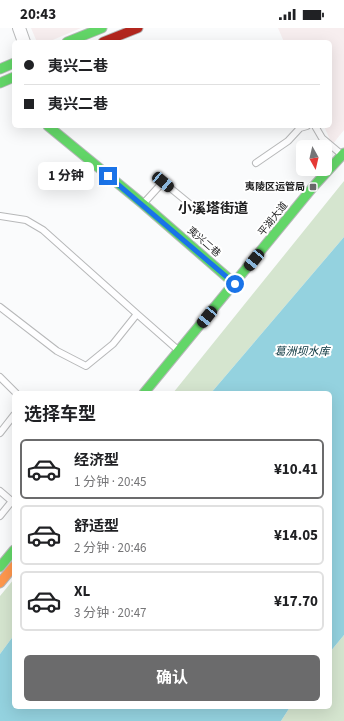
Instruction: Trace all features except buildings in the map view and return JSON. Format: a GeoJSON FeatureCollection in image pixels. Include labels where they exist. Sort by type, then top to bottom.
{"type":"FeatureCollection","features":[{"type":"Feature","properties":{"kind":"main road"},"geometry":{"type":"LineString","coordinates":[[72,40],[102,28]]}},
{"type":"Feature","properties":{"kind":"main road"},"geometry":{"type":"LineString","coordinates":[[108,40],[138,28]]}},
{"type":"Feature","properties":{"kind":"main road"},"geometry":{"type":"LineString","coordinates":[[0,69],[12,65]]}},
{"type":"Feature","properties":{"kind":"main road"},"geometry":{"type":"LineString","coordinates":[[0,83],[12,78]]}},
{"type":"Feature","properties":{"kind":"main road","name":"夷兴二巷"},"geometry":{"type":"LineString","coordinates":[[50,128],[143,204],[235,284]]}},
{"type":"Feature","properties":{"kind":"main road","name":"平湖大道"},"geometry":{"type":"LineString","coordinates":[[146,391],[313,188],[343,154]]}},
{"type":"Feature","properties":{"kind":"main road"},"geometry":{"type":"LineString","coordinates":[[334,177],[344,165]]}},
{"type":"Feature","properties":{"kind":"main road"},"geometry":{"type":"LineString","coordinates":[[0,567],[12,552]]}},
{"type":"Feature","properties":{"kind":"main road"},"geometry":{"type":"LineString","coordinates":[[0,583],[12,568]]}},
{"type":"Feature","properties":{"kind":"street"},"geometry":{"type":"LineString","coordinates":[[19,28],[23,40]]}},
{"type":"Feature","properties":{"kind":"lane"},"geometry":{"type":"LineString","coordinates":[[256,162],[288,141],[300,128]]}},
{"type":"Feature","properties":{"kind":"lane"},"geometry":{"type":"LineString","coordinates":[[316,128],[322,138],[343,154]]}},
{"type":"Feature","properties":{"kind":"lane"},"geometry":{"type":"LineString","coordinates":[[143,204],[163,182],[196,209]]}},
{"type":"Feature","properties":{"kind":"lane"},"geometry":{"type":"LineString","coordinates":[[0,216],[26,220],[43,230],[180,351]]}},
{"type":"Feature","properties":{"kind":"lane"},"geometry":{"type":"LineString","coordinates":[[0,307],[57,351],[86,366],[113,344],[137,314]]}},
{"type":"Feature","properties":{"kind":"lane"},"geometry":{"type":"LineString","coordinates":[[0,377],[14,391]]}},
{"type":"Feature","properties":{"kind":"lane"},"geometry":{"type":"LineString","coordinates":[[0,433],[12,418]]}},
{"type":"Feature","properties":{"kind":"lane"},"geometry":{"type":"LineString","coordinates":[[0,491],[12,501]]}},
{"type":"Feature","properties":{"kind":"lane"},"geometry":{"type":"LineString","coordinates":[[0,516],[12,503]]}},
{"type":"Feature","properties":{"kind":"shaded area"},"geometry":{"type":"Polygon","coordinates":[[[31,28],[81,28],[53,40],[36,40],[31,28]]]}},
{"type":"Feature","properties":{"kind":"shaded area"},"geometry":{"type":"Polygon","coordinates":[[[278,28],[344,28],[344,130],[332,145],[332,140],[330,140],[325,128],[332,128],[332,40],[283,40],[278,28]]]}},
{"type":"Feature","properties":{"kind":"green space"},"geometry":{"type":"Polygon","coordinates":[[[344,181],[344,237],[213,391],[175,391],[344,181]]]}},
{"type":"Feature","properties":{"kind":"green space"},"geometry":{"type":"Polygon","coordinates":[[[12,581],[12,638],[0,654],[0,596],[12,581]]]}},
{"type":"Feature","properties":{"kind":"green space"},"geometry":{"type":"Polygon","coordinates":[[[344,635],[344,721],[281,721],[289,709],[332,709],[332,650],[344,635]]]}},
{"type":"Feature","properties":{"kind":"water","name":"葛洲坝水库"},"geometry":{"type":"Polygon","coordinates":[[[344,237],[344,635],[332,650],[332,391],[213,391],[344,237]]]}},
{"type":"Feature","properties":{"kind":"water"},"geometry":{"type":"Polygon","coordinates":[[[12,638],[12,709],[289,709],[281,721],[0,721],[0,654],[12,638]]]}},
{"type":"Feature","properties":{"kind":"traffic: fast"},"geometry":{"type":"LineString","coordinates":[[72,40],[102,28]]}},
{"type":"Feature","properties":{"kind":"traffic: fast"},"geometry":{"type":"LineString","coordinates":[[0,69],[12,64]]}},
{"type":"Feature","properties":{"kind":"traffic: fast"},"geometry":{"type":"LineString","coordinates":[[0,83],[12,78]]}},
{"type":"Feature","properties":{"kind":"traffic: fast"},"geometry":{"type":"LineString","coordinates":[[50,128],[143,204],[235,284]]}},
{"type":"Feature","properties":{"kind":"traffic: fast"},"geometry":{"type":"LineString","coordinates":[[146,391],[313,187],[344,153]]}},
{"type":"Feature","properties":{"kind":"traffic: fast"},"geometry":{"type":"LineString","coordinates":[[0,567],[12,552]]}},
{"type":"Feature","properties":{"kind":"traffic: slow"},"geometry":{"type":"LineString","coordinates":[[0,583],[12,568]]}},
{"type":"Feature","properties":{"kind":"traffic: jam"},"geometry":{"type":"LineString","coordinates":[[108,40],[138,28]]}},
{"type":"Feature","properties":{"kind":"place","name":"夷陵区运管局"},"geometry":{"type":"Point","coordinates":[313,187]}},
{"type":"Feature","properties":{"kind":"district","name":"小溪塔街道"},"geometry":{"type":"Point","coordinates":[213,209]}},
{"type":"Feature","properties":{"kind":"route"},"geometry":{"type":"LineString","coordinates":[[108,176],[143,204],[235,284]]}}]}
